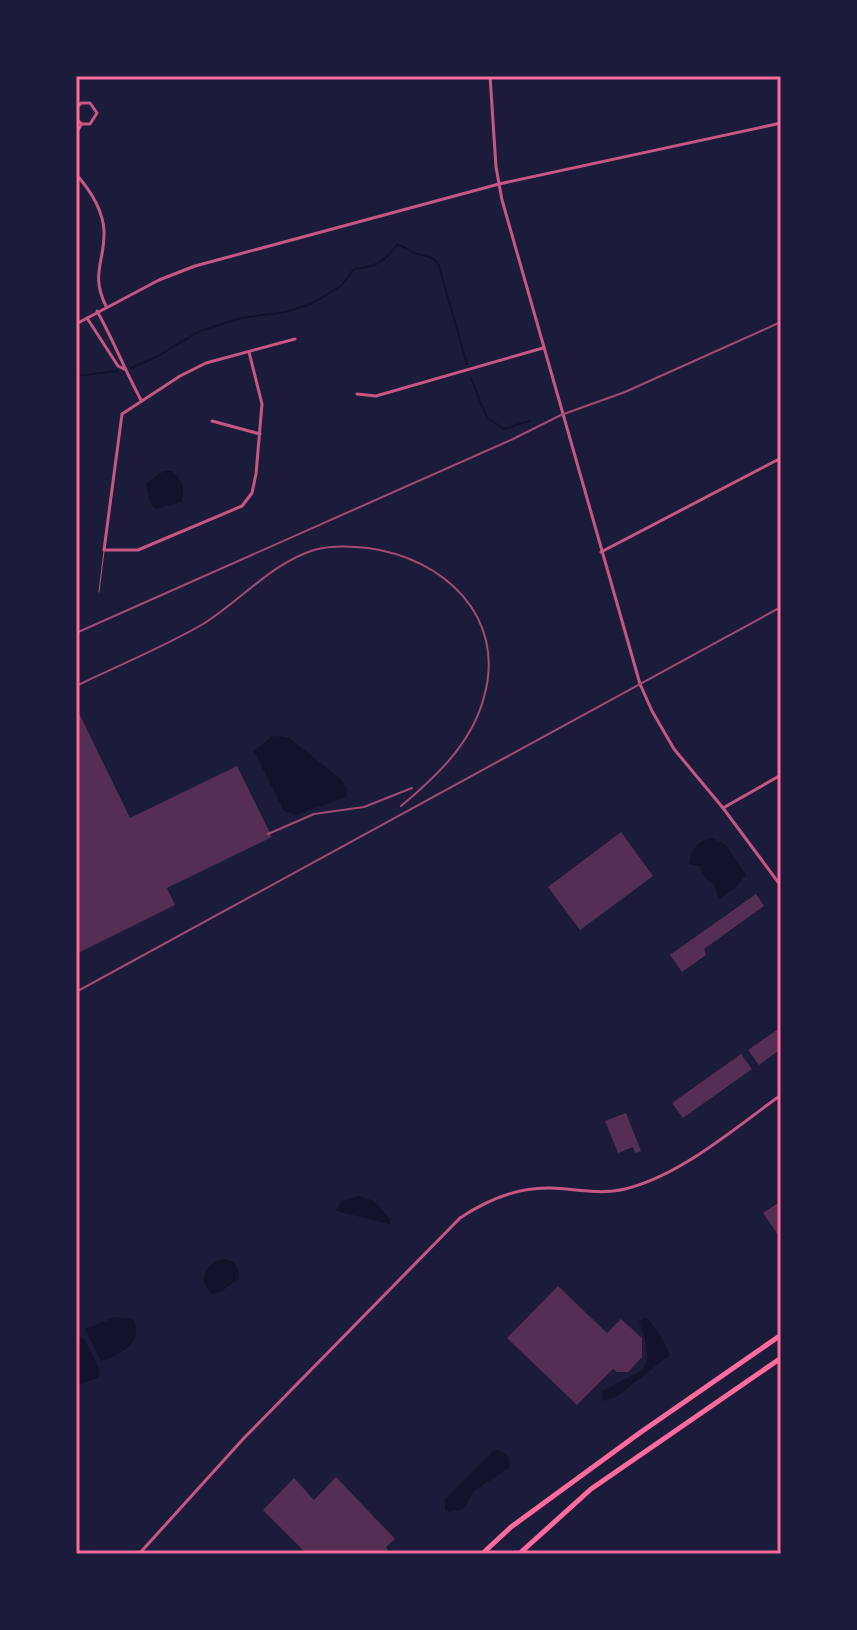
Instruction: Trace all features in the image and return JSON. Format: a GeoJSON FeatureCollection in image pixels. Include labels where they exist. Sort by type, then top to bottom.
{"type":"FeatureCollection","features":[{"type":"Feature","properties":{"kind":"highway"},"geometry":{"type":"LineString","coordinates":[[482,1554],[511,1527],[781,1335]]}},
{"type":"Feature","properties":{"kind":"highway"},"geometry":{"type":"LineString","coordinates":[[519,1554],[591,1489],[781,1358]]}},
{"type":"Feature","properties":{"kind":"street"},"geometry":{"type":"LineString","coordinates":[[490,76],[499,184],[640,684],[674,749],[781,886]]}},
{"type":"Feature","properties":{"kind":"street"},"geometry":{"type":"LineString","coordinates":[[76,109],[86,102],[96,109],[94,121],[82,124],[76,133]]}},
{"type":"Feature","properties":{"kind":"street"},"geometry":{"type":"LineString","coordinates":[[76,119],[82,124]]}},
{"type":"Feature","properties":{"kind":"street"},"geometry":{"type":"LineString","coordinates":[[76,324],[159,280],[195,266],[499,184],[781,123]]}},
{"type":"Feature","properties":{"kind":"street"},"geometry":{"type":"LineString","coordinates":[[76,174],[95,201],[103,221],[98,286],[106,306]]}},
{"type":"Feature","properties":{"kind":"street"},"geometry":{"type":"LineString","coordinates":[[97,311],[141,400]]}},
{"type":"Feature","properties":{"kind":"street"},"geometry":{"type":"LineString","coordinates":[[87,318],[118,366],[124,369]]}},
{"type":"Feature","properties":{"kind":"street"},"geometry":{"type":"LineString","coordinates":[[249,352],[262,404],[252,493],[242,506],[138,550],[104,550],[122,414],[206,363],[295,339]]}},
{"type":"Feature","properties":{"kind":"street"},"geometry":{"type":"LineString","coordinates":[[357,394],[376,396],[543,348]]}},
{"type":"Feature","properties":{"kind":"street"},"geometry":{"type":"LineString","coordinates":[[212,421],[260,434]]}},
{"type":"Feature","properties":{"kind":"street"},"geometry":{"type":"LineString","coordinates":[[601,552],[781,458]]}},
{"type":"Feature","properties":{"kind":"street"},"geometry":{"type":"LineString","coordinates":[[723,808],[781,775]]}},
{"type":"Feature","properties":{"kind":"street"},"geometry":{"type":"LineString","coordinates":[[139,1554],[244,1438],[460,1218],[496,1198],[518,1191],[548,1188],[610,1192],[649,1183],[781,1095]]}},
{"type":"Feature","properties":{"kind":"lane"},"geometry":{"type":"LineString","coordinates":[[99,592],[104,550]]}},
{"type":"Feature","properties":{"kind":"shaded area"},"geometry":{"type":"Polygon","coordinates":[[[164,471],[172,471],[179,478],[183,488],[181,502],[155,509],[150,503],[146,483],[164,471]]]}},
{"type":"Feature","properties":{"kind":"shaded area"},"geometry":{"type":"Polygon","coordinates":[[[271,737],[289,738],[341,779],[347,789],[346,797],[296,815],[284,811],[254,751],[271,737]]]}},
{"type":"Feature","properties":{"kind":"shaded area"},"geometry":{"type":"Polygon","coordinates":[[[712,838],[726,845],[746,875],[719,899],[714,884],[706,879],[699,866],[689,864],[696,847],[712,838]]]}},
{"type":"Feature","properties":{"kind":"shaded area"},"geometry":{"type":"Polygon","coordinates":[[[359,1196],[374,1201],[390,1219],[390,1224],[336,1211],[341,1201],[359,1196]]]}},
{"type":"Feature","properties":{"kind":"shaded area"},"geometry":{"type":"Polygon","coordinates":[[[225,1259],[236,1266],[239,1279],[220,1292],[211,1294],[203,1281],[206,1272],[213,1263],[225,1259]]]}},
{"type":"Feature","properties":{"kind":"shaded area"},"geometry":{"type":"Polygon","coordinates":[[[116,1317],[133,1319],[136,1334],[123,1351],[101,1361],[85,1329],[116,1317]]]}},
{"type":"Feature","properties":{"kind":"shaded area"},"geometry":{"type":"Polygon","coordinates":[[[644,1318],[661,1337],[670,1355],[616,1397],[602,1401],[602,1391],[643,1370],[647,1351],[639,1321],[644,1318]]]}},
{"type":"Feature","properties":{"kind":"shaded area"},"geometry":{"type":"Polygon","coordinates":[[[76,1337],[85,1340],[100,1371],[98,1378],[77,1385],[76,1337]]]}},
{"type":"Feature","properties":{"kind":"shaded area"},"geometry":{"type":"Polygon","coordinates":[[[498,1450],[509,1457],[510,1467],[474,1491],[463,1509],[445,1510],[445,1499],[493,1451],[498,1450]]]}},
{"type":"Feature","properties":{"kind":"building"},"geometry":{"type":"Polygon","coordinates":[[[76,707],[130,818],[237,766],[272,837],[167,888],[175,905],[76,954],[76,707]]]}},
{"type":"Feature","properties":{"kind":"building"},"geometry":{"type":"Polygon","coordinates":[[[621,832],[653,876],[580,930],[548,887],[621,832]]]}},
{"type":"Feature","properties":{"kind":"building"},"geometry":{"type":"Polygon","coordinates":[[[756,894],[764,906],[704,949],[706,955],[682,972],[670,955],[756,894]]]}},
{"type":"Feature","properties":{"kind":"building"},"geometry":{"type":"Polygon","coordinates":[[[781,1027],[781,1049],[759,1065],[748,1050],[781,1027]]]}},
{"type":"Feature","properties":{"kind":"building"},"geometry":{"type":"Polygon","coordinates":[[[741,1054],[752,1069],[683,1118],[672,1103],[741,1054]]]}},
{"type":"Feature","properties":{"kind":"building"},"geometry":{"type":"Polygon","coordinates":[[[626,1113],[641,1151],[635,1153],[633,1147],[618,1153],[605,1121],[626,1113]]]}},
{"type":"Feature","properties":{"kind":"building"},"geometry":{"type":"Polygon","coordinates":[[[781,1201],[781,1239],[763,1213],[781,1201]]]}},
{"type":"Feature","properties":{"kind":"building"},"geometry":{"type":"Polygon","coordinates":[[[558,1286],[607,1333],[621,1319],[642,1338],[642,1357],[628,1372],[613,1369],[577,1405],[507,1338],[558,1286]]]}},
{"type":"Feature","properties":{"kind":"building"},"geometry":{"type":"Polygon","coordinates":[[[336,1477],[395,1539],[386,1547],[388,1550],[384,1554],[307,1554],[263,1510],[294,1478],[314,1500],[336,1477]]]}},
{"type":"Feature","properties":{"kind":"waterway"},"geometry":{"type":"LineString","coordinates":[[131,368],[200,331],[241,318],[285,312],[311,304],[341,286],[354,269],[379,263],[397,245],[438,263],[467,364]]}},
{"type":"Feature","properties":{"kind":"waterway"},"geometry":{"type":"LineString","coordinates":[[76,376],[117,371]]}},
{"type":"Feature","properties":{"kind":"waterway"},"geometry":{"type":"LineString","coordinates":[[471,378],[487,418],[504,429],[529,421]]}},
{"type":"Feature","properties":{"kind":"railway"},"geometry":{"type":"LineString","coordinates":[[76,633],[561,415],[625,392],[781,322]]}},
{"type":"Feature","properties":{"kind":"railway"},"geometry":{"type":"LineString","coordinates":[[78,685],[203,624],[270,573],[299,556],[320,548],[341,546],[395,554],[421,564],[444,578],[463,596],[477,617],[486,641],[489,668],[478,714],[462,744],[439,771],[401,806]]}},
{"type":"Feature","properties":{"kind":"railway"},"geometry":{"type":"LineString","coordinates":[[76,992],[781,607]]}},
{"type":"Feature","properties":{"kind":"railway"},"geometry":{"type":"LineString","coordinates":[[268,834],[314,814],[364,807],[412,788]]}}]}
